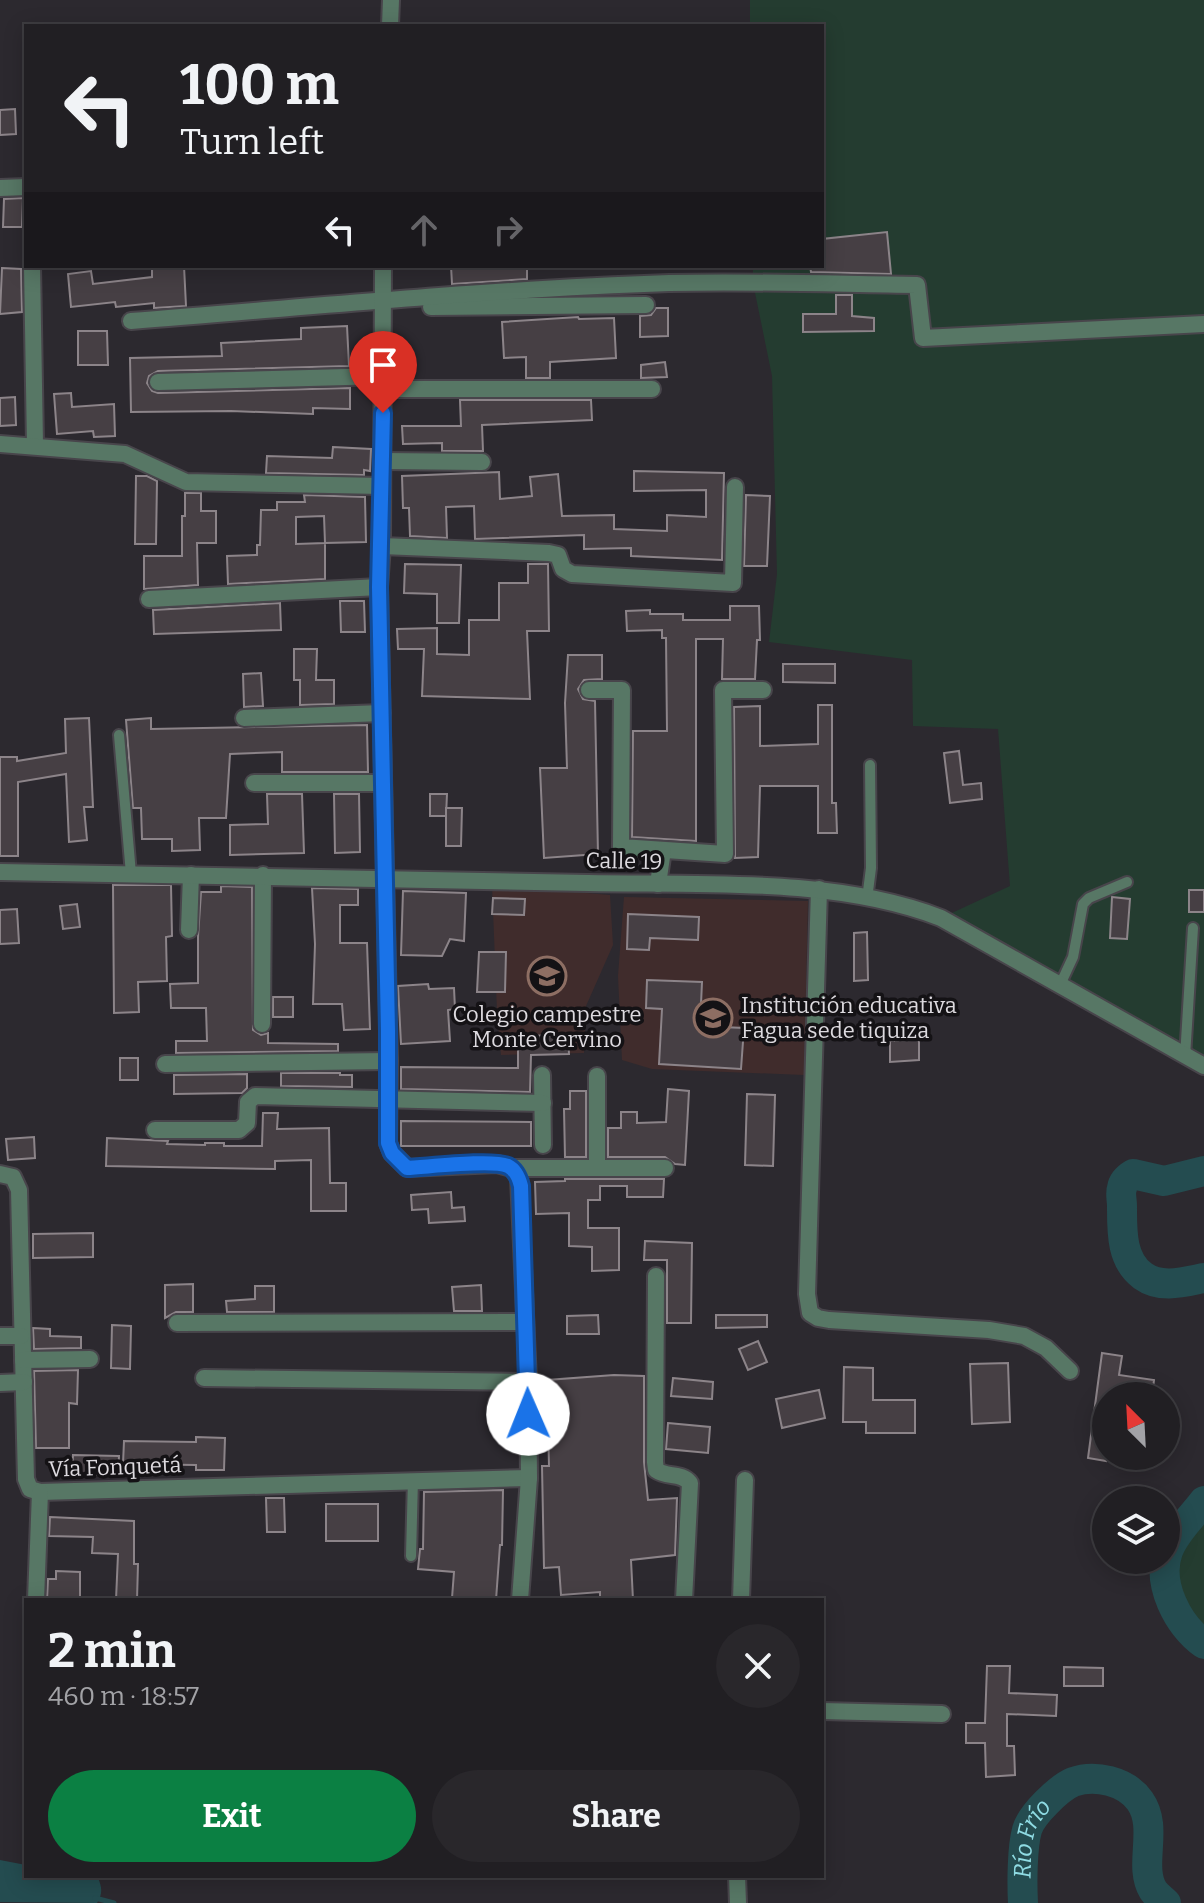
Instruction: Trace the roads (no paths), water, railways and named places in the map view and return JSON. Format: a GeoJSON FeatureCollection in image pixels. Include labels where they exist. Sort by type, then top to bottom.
{"type":"FeatureCollection","features":[{"type":"Feature","properties":{"kind":"street"},"geometry":{"type":"LineString","coordinates":[[390,24],[391,0]]}},
{"type":"Feature","properties":{"kind":"street"},"geometry":{"type":"LineString","coordinates":[[0,188],[24,187]]}},
{"type":"Feature","properties":{"kind":"street"},"geometry":{"type":"LineString","coordinates":[[32,268],[35,445]]}},
{"type":"Feature","properties":{"kind":"street"},"geometry":{"type":"LineString","coordinates":[[383,268],[382,546],[379,587],[388,1143],[392,1153],[407,1168],[497,1164],[512,1168],[665,1168]]}},
{"type":"Feature","properties":{"kind":"street"},"geometry":{"type":"LineString","coordinates":[[131,321],[670,283],[917,285],[923,338],[1204,324]]}},
{"type":"Feature","properties":{"kind":"street"},"geometry":{"type":"LineString","coordinates":[[382,304],[646,305]]}},
{"type":"Feature","properties":{"kind":"street"},"geometry":{"type":"LineString","coordinates":[[158,382],[383,382],[652,389]]}},
{"type":"Feature","properties":{"kind":"street"},"geometry":{"type":"LineString","coordinates":[[0,444],[125,454],[186,482],[382,486]]}},
{"type":"Feature","properties":{"kind":"street"},"geometry":{"type":"LineString","coordinates":[[383,461],[482,462]]}},
{"type":"Feature","properties":{"kind":"street"},"geometry":{"type":"LineString","coordinates":[[382,546],[549,553],[558,555],[563,569],[572,574],[733,583],[735,487]]}},
{"type":"Feature","properties":{"kind":"street"},"geometry":{"type":"LineString","coordinates":[[149,599],[379,587]]}},
{"type":"Feature","properties":{"kind":"street"},"geometry":{"type":"LineString","coordinates":[[589,690],[622,690],[621,847],[725,854],[723,690],[763,690]]}},
{"type":"Feature","properties":{"kind":"street"},"geometry":{"type":"LineString","coordinates":[[244,718],[382,713]]}},
{"type":"Feature","properties":{"kind":"street"},"geometry":{"type":"LineString","coordinates":[[254,783],[383,783]]}},
{"type":"Feature","properties":{"kind":"street"},"geometry":{"type":"LineString","coordinates":[[658,884],[663,850]]}},
{"type":"Feature","properties":{"kind":"street","name":"Calle 19"},"geometry":{"type":"LineString","coordinates":[[0,872],[385,877],[819,889],[905,904],[941,918],[1204,1066]]}},
{"type":"Feature","properties":{"kind":"street"},"geometry":{"type":"LineString","coordinates":[[189,930],[191,875]]}},
{"type":"Feature","properties":{"kind":"street"},"geometry":{"type":"LineString","coordinates":[[262,1024],[263,875]]}},
{"type":"Feature","properties":{"kind":"street"},"geometry":{"type":"LineString","coordinates":[[819,889],[807,1294],[810,1313],[829,1320],[989,1330],[1024,1336],[1046,1348],[1070,1371]]}},
{"type":"Feature","properties":{"kind":"street"},"geometry":{"type":"LineString","coordinates":[[165,1064],[389,1061]]}},
{"type":"Feature","properties":{"kind":"street"},"geometry":{"type":"LineString","coordinates":[[542,1075],[543,1145]]}},
{"type":"Feature","properties":{"kind":"street"},"geometry":{"type":"LineString","coordinates":[[597,1076],[597,1168]]}},
{"type":"Feature","properties":{"kind":"street"},"geometry":{"type":"LineString","coordinates":[[155,1130],[239,1130],[247,1123],[248,1102],[255,1096],[543,1103]]}},
{"type":"Feature","properties":{"kind":"street"},"geometry":{"type":"LineString","coordinates":[[512,1168],[521,1186],[528,1382],[529,1478],[520,1598]]}},
{"type":"Feature","properties":{"kind":"street","name":"Vía Fonquetá"},"geometry":{"type":"LineString","coordinates":[[0,1174],[13,1177],[19,1190],[26,1479],[30,1489],[40,1492],[529,1478]]}},
{"type":"Feature","properties":{"kind":"street"},"geometry":{"type":"LineString","coordinates":[[656,1276],[655,1462],[656,1470],[662,1474],[681,1476],[690,1483],[684,1598]]}},
{"type":"Feature","properties":{"kind":"street"},"geometry":{"type":"LineString","coordinates":[[177,1323],[524,1322]]}},
{"type":"Feature","properties":{"kind":"street"},"geometry":{"type":"LineString","coordinates":[[0,1336],[21,1336]]}},
{"type":"Feature","properties":{"kind":"street"},"geometry":{"type":"LineString","coordinates":[[23,1360],[90,1359]]}},
{"type":"Feature","properties":{"kind":"street"},"geometry":{"type":"LineString","coordinates":[[204,1378],[528,1382]]}},
{"type":"Feature","properties":{"kind":"street"},"geometry":{"type":"LineString","coordinates":[[0,1383],[24,1382]]}},
{"type":"Feature","properties":{"kind":"street"},"geometry":{"type":"LineString","coordinates":[[741,1598],[745,1480]]}},
{"type":"Feature","properties":{"kind":"street"},"geometry":{"type":"LineString","coordinates":[[36,1598],[40,1492]]}},
{"type":"Feature","properties":{"kind":"street"},"geometry":{"type":"LineString","coordinates":[[824,1711],[942,1714]]}},
{"type":"Feature","properties":{"kind":"street"},"geometry":{"type":"LineString","coordinates":[[737,1878],[738,1903]]}},
{"type":"Feature","properties":{"kind":"lane"},"geometry":{"type":"LineString","coordinates":[[119,735],[131,874]]}},
{"type":"Feature","properties":{"kind":"lane"},"geometry":{"type":"LineString","coordinates":[[867,899],[871,868],[870,765]]}},
{"type":"Feature","properties":{"kind":"lane"},"geometry":{"type":"LineString","coordinates":[[1060,985],[1073,957],[1083,904],[1089,898],[1127,882]]}},
{"type":"Feature","properties":{"kind":"lane"},"geometry":{"type":"LineString","coordinates":[[1185,1057],[1193,928]]}},
{"type":"Feature","properties":{"kind":"lane"},"geometry":{"type":"LineString","coordinates":[[411,1556],[413,1479]]}},
{"type":"Feature","properties":{"kind":"water"},"geometry":{"type":"Polygon","coordinates":[[[0,1860],[24,1865],[24,1878],[98,1878],[101,1887],[97,1903],[0,1902],[0,1860]]]}},
{"type":"Feature","properties":{"kind":"waterway","name":"Río Frío"},"geometry":{"type":"LineString","coordinates":[[1204,1171],[1164,1181],[1133,1174],[1125,1181],[1121,1194],[1124,1244],[1136,1269],[1157,1282],[1181,1283],[1204,1278]]}},
{"type":"Feature","properties":{"kind":"waterway","name":"Río Frío"},"geometry":{"type":"LineString","coordinates":[[1204,1501],[1179,1531],[1165,1564],[1167,1590],[1172,1603],[1186,1626],[1204,1644]]}},
{"type":"Feature","properties":{"kind":"waterway","name":"Río Frío"},"geometry":{"type":"LineString","coordinates":[[1023,1903],[1023,1856],[1030,1824],[1060,1790],[1073,1782],[1091,1779],[1110,1781],[1127,1788],[1140,1801],[1148,1823],[1149,1880],[1154,1892],[1166,1903]]}},
{"type":"Feature","properties":{"kind":"waterway"},"geometry":{"type":"LineString","coordinates":[[95,1898],[114,1903]]}},
{"type":"Feature","properties":{"kind":"place","name":"Colegio campestre Monte Cervino"},"geometry":{"type":"Point","coordinates":[547,976]}},
{"type":"Feature","properties":{"kind":"place","name":"Institución educativa Fagua sede tiquiza"},"geometry":{"type":"Point","coordinates":[713,1018]}}]}
